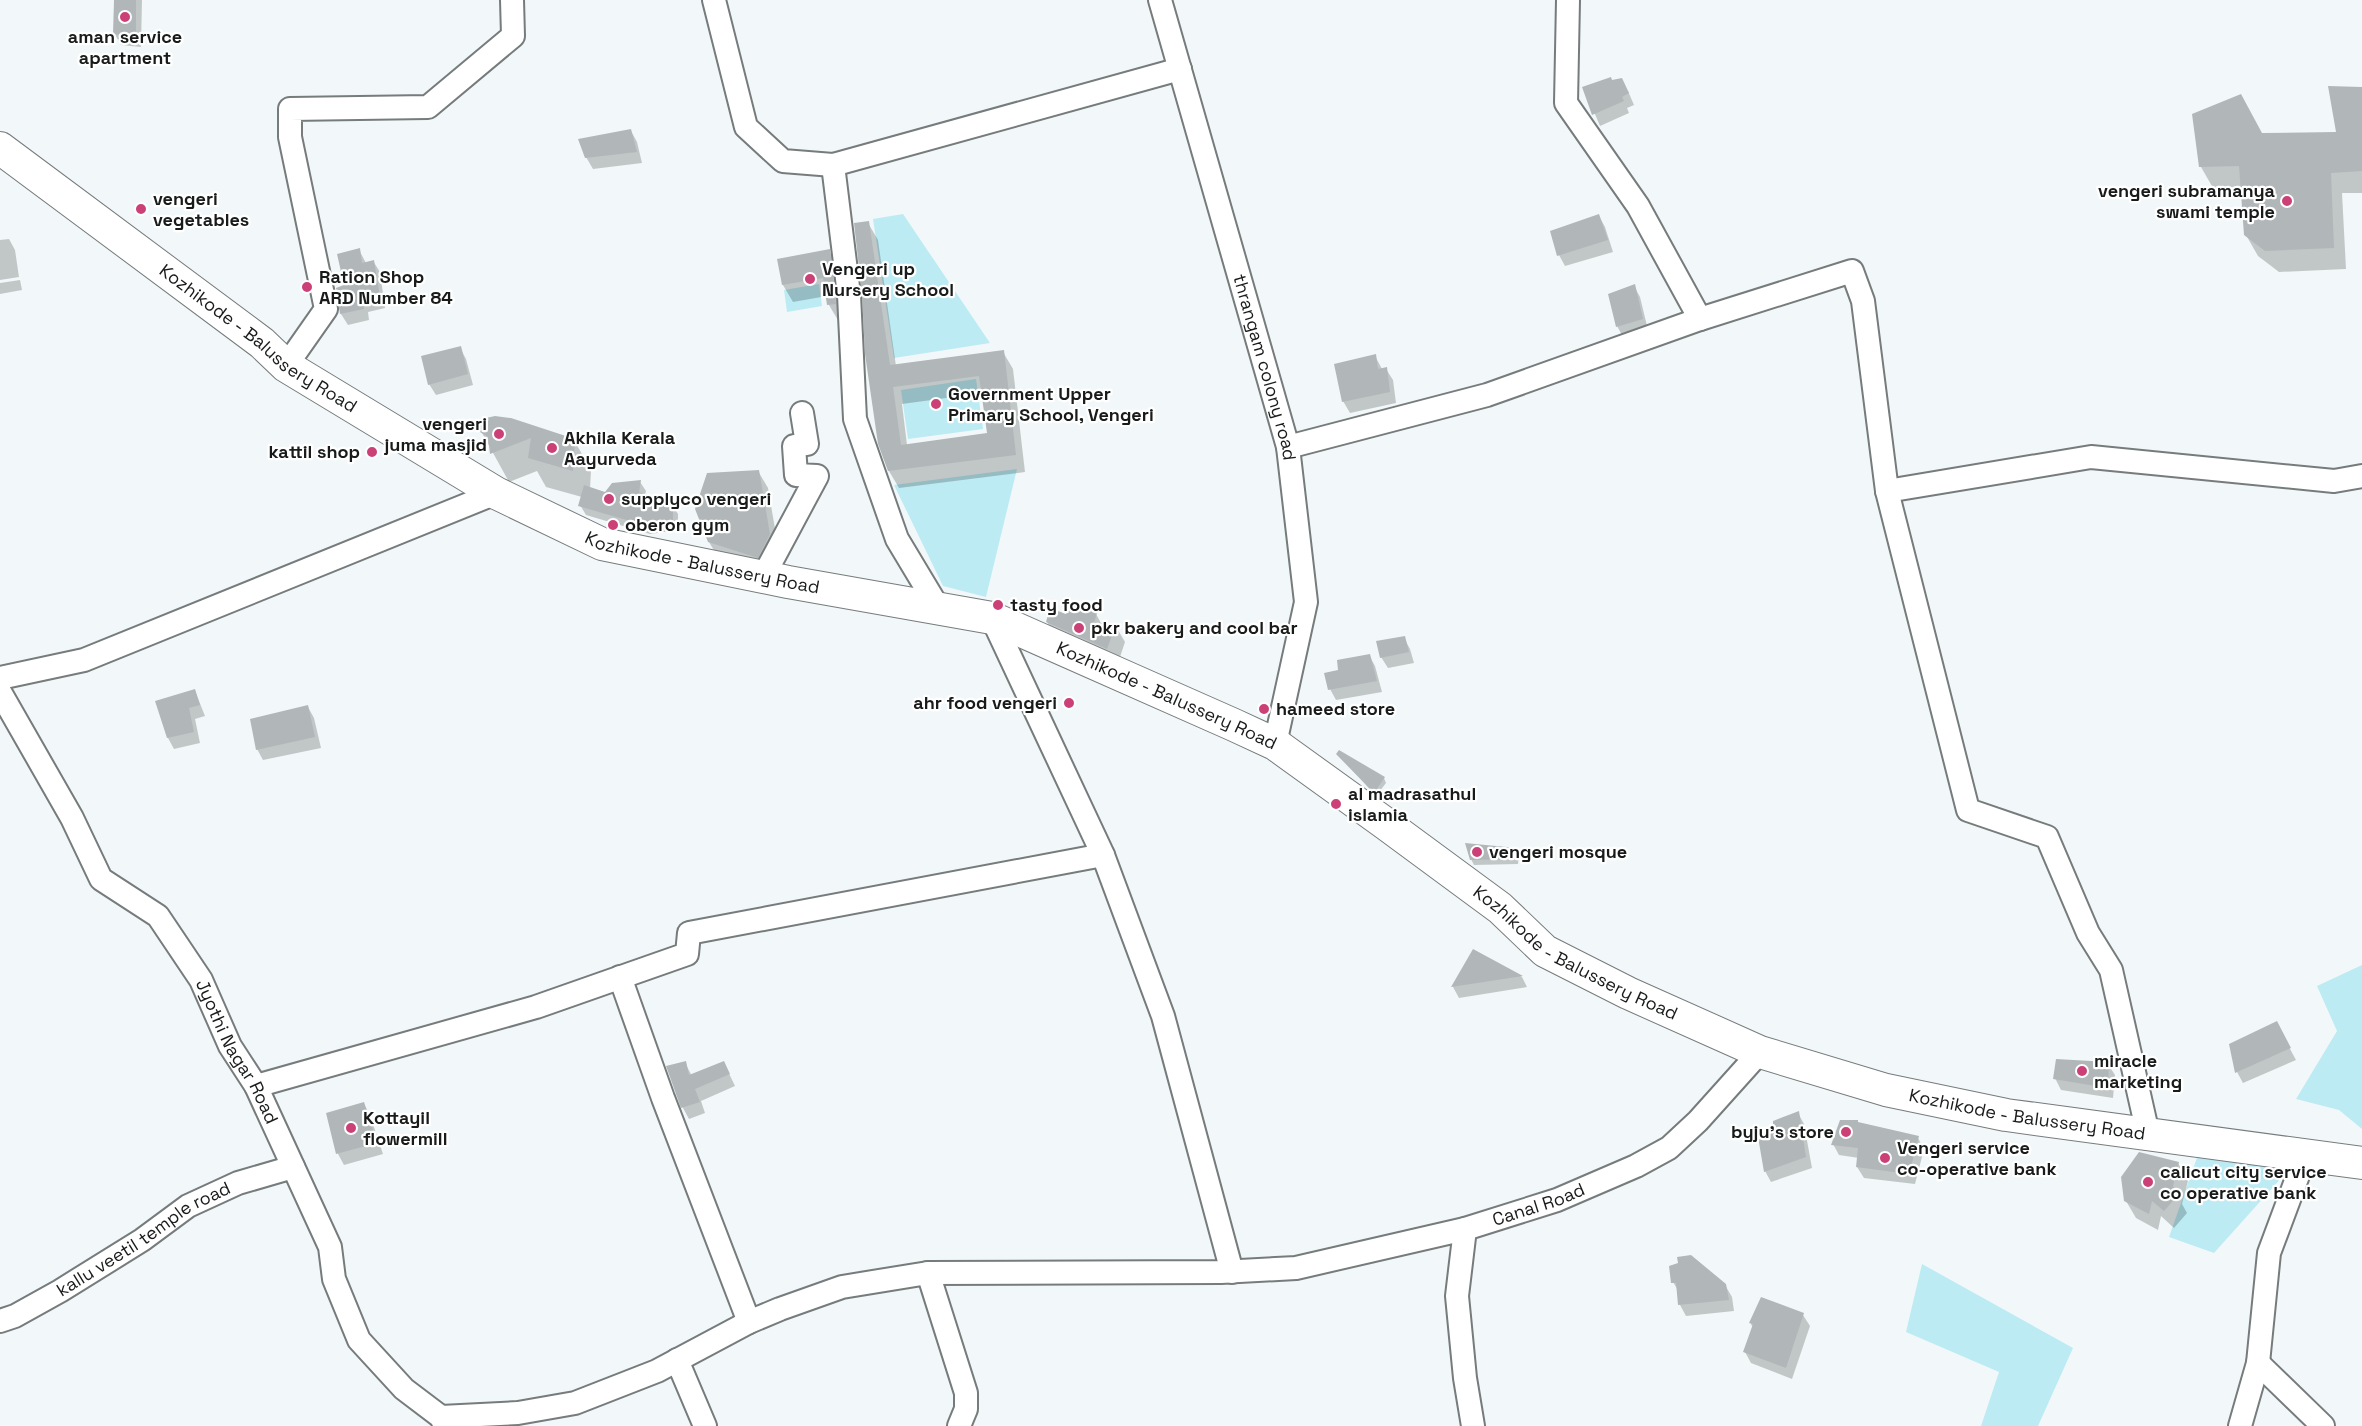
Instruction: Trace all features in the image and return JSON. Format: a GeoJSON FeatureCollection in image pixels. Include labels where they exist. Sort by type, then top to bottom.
{"type":"FeatureCollection","features":[{"type":"Feature","properties":{"kind":"main road","name":"Kozhikode - Balussery Road"},"geometry":{"type":"LineString","coordinates":[[0,148],[262,343],[286,366],[496,493],[602,544],[763,577],[992,618],[1275,744],[1500,908],[1545,951],[1629,993],[1760,1052],[1886,1090],[2006,1115],[2362,1163]]}},
{"type":"Feature","properties":{"kind":"street"},"geometry":{"type":"LineString","coordinates":[[286,366],[326,309],[290,137],[290,109],[428,107],[513,36],[512,0]]}},
{"type":"Feature","properties":{"kind":"street"},"geometry":{"type":"LineString","coordinates":[[714,0],[746,127],[783,161],[833,165],[1180,69]]}},
{"type":"Feature","properties":{"kind":"street","name":"thrangam colony road"},"geometry":{"type":"LineString","coordinates":[[1160,0],[1288,447],[1306,602],[1275,744]]}},
{"type":"Feature","properties":{"kind":"street"},"geometry":{"type":"LineString","coordinates":[[1568,0],[1566,103],[1638,206],[1700,320]]}},
{"type":"Feature","properties":{"kind":"street"},"geometry":{"type":"LineString","coordinates":[[833,165],[849,295],[855,419],[897,539],[939,609]]}},
{"type":"Feature","properties":{"kind":"street"},"geometry":{"type":"LineString","coordinates":[[1288,447],[1487,395],[1700,320],[1852,271],[1863,301],[1887,491],[1968,810],[2046,837],[2088,933],[2111,970],[2148,1134]]}},
{"type":"Feature","properties":{"kind":"street"},"geometry":{"type":"LineString","coordinates":[[763,577],[817,476],[796,475],[794,446],[807,444],[802,413]]}},
{"type":"Feature","properties":{"kind":"street"},"geometry":{"type":"LineString","coordinates":[[1887,491],[2091,457],[2334,481],[2362,476]]}},
{"type":"Feature","properties":{"kind":"street"},"geometry":{"type":"LineString","coordinates":[[0,678],[84,660],[496,493]]}},
{"type":"Feature","properties":{"kind":"street"},"geometry":{"type":"LineString","coordinates":[[992,618],[1103,855],[1163,1016],[1232,1272]]}},
{"type":"Feature","properties":{"kind":"street","name":"Jyothi Nagar Road"},"geometry":{"type":"LineString","coordinates":[[0,692],[72,818],[101,879],[158,916],[201,980],[230,1046],[256,1086],[330,1247],[334,1279],[359,1340],[404,1389],[443,1421]]}},
{"type":"Feature","properties":{"kind":"street"},"geometry":{"type":"LineString","coordinates":[[256,1086],[536,1007],[687,954],[689,933],[1103,855]]}},
{"type":"Feature","properties":{"kind":"street"},"geometry":{"type":"LineString","coordinates":[[620,977],[663,1098],[749,1322]]}},
{"type":"Feature","properties":{"kind":"street","name":"Canal Road"},"geometry":{"type":"LineString","coordinates":[[443,1421],[518,1413],[575,1403],[657,1371],[749,1322],[842,1287],[928,1273],[1232,1272],[1296,1268],[1465,1229],[1557,1200],[1636,1166],[1669,1148],[1698,1121],[1760,1052]]}},
{"type":"Feature","properties":{"kind":"street"},"geometry":{"type":"LineString","coordinates":[[2240,1426],[2258,1363],[2269,1252],[2306,1154]]}},
{"type":"Feature","properties":{"kind":"street","name":"kallu veetil temple road"},"geometry":{"type":"LineString","coordinates":[[0,1321],[15,1316],[60,1291],[142,1240],[188,1206],[238,1184],[293,1167]]}},
{"type":"Feature","properties":{"kind":"street"},"geometry":{"type":"LineString","coordinates":[[1465,1229],[1457,1296],[1465,1378],[1473,1426]]}},
{"type":"Feature","properties":{"kind":"street"},"geometry":{"type":"LineString","coordinates":[[928,1273],[966,1393],[966,1409],[959,1426]]}},
{"type":"Feature","properties":{"kind":"street"},"geometry":{"type":"LineString","coordinates":[[677,1360],[705,1426]]}},
{"type":"Feature","properties":{"kind":"street"},"geometry":{"type":"LineString","coordinates":[[2258,1363],[2323,1426]]}},
{"type":"Feature","properties":{"kind":"shaded area"},"geometry":{"type":"Polygon","coordinates":[[[903,214],[990,343],[894,358],[873,219],[903,214]]]}},
{"type":"Feature","properties":{"kind":"shaded area"},"geometry":{"type":"Polygon","coordinates":[[[819,284],[822,306],[787,312],[784,290],[819,284]]]}},
{"type":"Feature","properties":{"kind":"shaded area"},"geometry":{"type":"Polygon","coordinates":[[[976,379],[983,429],[908,439],[901,390],[976,379]]]}},
{"type":"Feature","properties":{"kind":"shaded area"},"geometry":{"type":"Polygon","coordinates":[[[1017,469],[986,597],[943,586],[894,485],[1017,469]]]}},
{"type":"Feature","properties":{"kind":"shaded area"},"geometry":{"type":"Polygon","coordinates":[[[2362,965],[2362,1129],[2339,1110],[2296,1099],[2337,1031],[2317,986],[2362,965]]]}},
{"type":"Feature","properties":{"kind":"shaded area"},"geometry":{"type":"Polygon","coordinates":[[[2205,1135],[2292,1166],[2214,1253],[2169,1237],[2205,1135]]]}},
{"type":"Feature","properties":{"kind":"shaded area"},"geometry":{"type":"Polygon","coordinates":[[[1922,1264],[2073,1348],[2038,1426],[1981,1426],[1999,1372],[1906,1332],[1922,1264]]]}},
{"type":"Feature","properties":{"kind":"building","name":"aman service apartment"},"geometry":{"type":"Polygon","coordinates":[[[114,0],[136,0],[136,37],[113,34],[114,0]]]}},
{"type":"Feature","properties":{"kind":"building"},"geometry":{"type":"Polygon","coordinates":[[[1611,77],[1612,80],[1622,78],[1629,93],[1622,97],[1624,101],[1592,115],[1582,87],[1611,77]]]}},
{"type":"Feature","properties":{"kind":"building","name":"vengeri subramanya swami temple"},"geometry":{"type":"Polygon","coordinates":[[[2328,86],[2362,87],[2362,171],[2331,173],[2334,248],[2265,251],[2244,235],[2239,166],[2199,167],[2192,114],[2241,94],[2262,133],[2336,132],[2328,86]]]}},
{"type":"Feature","properties":{"kind":"building"},"geometry":{"type":"Polygon","coordinates":[[[631,129],[637,152],[585,158],[578,139],[631,129]]]}},
{"type":"Feature","properties":{"kind":"building"},"geometry":{"type":"Polygon","coordinates":[[[1599,214],[1608,240],[1557,256],[1550,231],[1599,214]]]}},
{"type":"Feature","properties":{"kind":"building"},"geometry":{"type":"Polygon","coordinates":[[[869,221],[890,365],[1004,350],[1016,455],[888,471],[878,444],[865,354],[862,294],[854,223],[869,221]],[[979,376],[893,387],[901,445],[987,433],[979,376]]]}},
{"type":"Feature","properties":{"kind":"building"},"geometry":{"type":"Polygon","coordinates":[[[360,248],[362,263],[374,260],[380,297],[362,301],[364,309],[340,314],[336,288],[344,285],[337,254],[360,248]]]}},
{"type":"Feature","properties":{"kind":"building"},"geometry":{"type":"Polygon","coordinates":[[[830,249],[836,304],[827,305],[823,278],[782,285],[777,259],[830,249]]]}},
{"type":"Feature","properties":{"kind":"building"},"geometry":{"type":"Polygon","coordinates":[[[1635,284],[1643,319],[1616,327],[1608,294],[1635,284]]]}},
{"type":"Feature","properties":{"kind":"building"},"geometry":{"type":"Polygon","coordinates":[[[461,346],[468,374],[428,385],[421,356],[461,346]]]}},
{"type":"Feature","properties":{"kind":"building"},"geometry":{"type":"Polygon","coordinates":[[[1376,354],[1378,369],[1387,367],[1390,392],[1342,402],[1334,364],[1376,354]]]}},
{"type":"Feature","properties":{"kind":"building"},"geometry":{"type":"Polygon","coordinates":[[[495,416],[511,418],[575,439],[573,471],[528,458],[531,438],[490,454],[488,437],[480,432],[477,420],[495,416]]]}},
{"type":"Feature","properties":{"kind":"building"},"geometry":{"type":"Polygon","coordinates":[[[759,470],[770,534],[758,558],[708,542],[695,509],[707,473],[759,470]]]}},
{"type":"Feature","properties":{"kind":"building","name":"supplyco vengeri"},"geometry":{"type":"Polygon","coordinates":[[[641,480],[639,492],[673,503],[673,521],[644,525],[578,506],[584,485],[605,492],[612,483],[641,480]]]}},
{"type":"Feature","properties":{"kind":"building","name":"pkr bakery and cool bar"},"geometry":{"type":"Polygon","coordinates":[[[1069,604],[1097,613],[1094,623],[1116,624],[1107,649],[1046,622],[1050,608],[1066,614],[1069,604]]]}},
{"type":"Feature","properties":{"kind":"building"},"geometry":{"type":"Polygon","coordinates":[[[1405,636],[1409,652],[1380,658],[1376,641],[1405,636]]]}},
{"type":"Feature","properties":{"kind":"building"},"geometry":{"type":"Polygon","coordinates":[[[1370,654],[1377,681],[1328,690],[1324,673],[1338,670],[1337,660],[1370,654]]]}},
{"type":"Feature","properties":{"kind":"building"},"geometry":{"type":"Polygon","coordinates":[[[195,689],[200,705],[189,708],[194,732],[167,738],[155,701],[195,689]]]}},
{"type":"Feature","properties":{"kind":"building"},"geometry":{"type":"Polygon","coordinates":[[[308,705],[315,737],[256,750],[250,719],[308,705]]]}},
{"type":"Feature","properties":{"kind":"building"},"geometry":{"type":"Polygon","coordinates":[[[1339,750],[1385,777],[1374,793],[1336,754],[1339,750]]]}},
{"type":"Feature","properties":{"kind":"building"},"geometry":{"type":"Polygon","coordinates":[[[1465,843],[1517,848],[1516,859],[1470,860],[1465,843]]]}},
{"type":"Feature","properties":{"kind":"building"},"geometry":{"type":"Polygon","coordinates":[[[1473,949],[1523,976],[1451,987],[1473,949]]]}},
{"type":"Feature","properties":{"kind":"building"},"geometry":{"type":"Polygon","coordinates":[[[2277,1021],[2291,1048],[2235,1073],[2229,1044],[2277,1021]]]}},
{"type":"Feature","properties":{"kind":"building","name":"miracle marketing"},"geometry":{"type":"Polygon","coordinates":[[[2056,1059],[2109,1062],[2108,1088],[2053,1079],[2056,1059]]]}},
{"type":"Feature","properties":{"kind":"building"},"geometry":{"type":"Polygon","coordinates":[[[686,1061],[689,1075],[724,1061],[730,1074],[695,1089],[700,1102],[681,1108],[666,1066],[686,1061]]]}},
{"type":"Feature","properties":{"kind":"building","name":"Kottayil flowermill"},"geometry":{"type":"Polygon","coordinates":[[[364,1102],[377,1143],[336,1154],[326,1113],[364,1102]]]}},
{"type":"Feature","properties":{"kind":"building"},"geometry":{"type":"Polygon","coordinates":[[[1799,1111],[1806,1157],[1764,1172],[1757,1131],[1773,1132],[1773,1121],[1799,1111]]]}},
{"type":"Feature","properties":{"kind":"building","name":"Vengeri service co-operative bank"},"geometry":{"type":"Polygon","coordinates":[[[1840,1120],[1858,1120],[1858,1122],[1919,1136],[1909,1174],[1856,1167],[1858,1148],[1831,1145],[1840,1120]]]}},
{"type":"Feature","properties":{"kind":"building","name":"calicut city service co operative bank"},"geometry":{"type":"Polygon","coordinates":[[[2139,1152],[2179,1162],[2173,1186],[2178,1195],[2164,1211],[2152,1201],[2149,1214],[2124,1201],[2121,1177],[2139,1152]]]}},
{"type":"Feature","properties":{"kind":"building"},"geometry":{"type":"Polygon","coordinates":[[[1691,1255],[1726,1284],[1729,1300],[1678,1305],[1676,1283],[1671,1283],[1669,1266],[1678,1263],[1677,1257],[1691,1255]]]}},
{"type":"Feature","properties":{"kind":"building"},"geometry":{"type":"Polygon","coordinates":[[[1761,1297],[1804,1313],[1786,1368],[1743,1352],[1753,1324],[1749,1323],[1761,1297]]]}},
{"type":"Feature","properties":{"kind":"place","name":"aman service apartment"},"geometry":{"type":"Point","coordinates":[125,17]}},
{"type":"Feature","properties":{"kind":"place","name":"vengeri subramanya swami temple"},"geometry":{"type":"Point","coordinates":[2287,201]}},
{"type":"Feature","properties":{"kind":"place","name":"vengeri vegetables"},"geometry":{"type":"Point","coordinates":[141,209]}},
{"type":"Feature","properties":{"kind":"place","name":"Vengeri up Nursery School"},"geometry":{"type":"Point","coordinates":[810,279]}},
{"type":"Feature","properties":{"kind":"place","name":"Ration Shop ARD Number 84"},"geometry":{"type":"Point","coordinates":[307,287]}},
{"type":"Feature","properties":{"kind":"place","name":"Government Upper Primary School, Vengeri"},"geometry":{"type":"Point","coordinates":[936,404]}},
{"type":"Feature","properties":{"kind":"place","name":"vengeri juma masjid"},"geometry":{"type":"Point","coordinates":[499,434]}},
{"type":"Feature","properties":{"kind":"place","name":"Akhila Kerala Aayurveda"},"geometry":{"type":"Point","coordinates":[552,448]}},
{"type":"Feature","properties":{"kind":"place","name":"kattil shop"},"geometry":{"type":"Point","coordinates":[372,452]}},
{"type":"Feature","properties":{"kind":"place","name":"supplyco vengeri"},"geometry":{"type":"Point","coordinates":[609,499]}},
{"type":"Feature","properties":{"kind":"place","name":"oberon gym"},"geometry":{"type":"Point","coordinates":[613,525]}},
{"type":"Feature","properties":{"kind":"place","name":"tasty food"},"geometry":{"type":"Point","coordinates":[998,605]}},
{"type":"Feature","properties":{"kind":"place","name":"pkr bakery and cool bar"},"geometry":{"type":"Point","coordinates":[1079,628]}},
{"type":"Feature","properties":{"kind":"place","name":"ahr food vengeri"},"geometry":{"type":"Point","coordinates":[1069,703]}},
{"type":"Feature","properties":{"kind":"place","name":"hameed store"},"geometry":{"type":"Point","coordinates":[1264,709]}},
{"type":"Feature","properties":{"kind":"place","name":"al madrasathul islamia"},"geometry":{"type":"Point","coordinates":[1336,804]}},
{"type":"Feature","properties":{"kind":"place","name":"vengeri mosque"},"geometry":{"type":"Point","coordinates":[1477,852]}},
{"type":"Feature","properties":{"kind":"place","name":"miracle marketing"},"geometry":{"type":"Point","coordinates":[2082,1071]}},
{"type":"Feature","properties":{"kind":"place","name":"Kottayil flowermill"},"geometry":{"type":"Point","coordinates":[351,1128]}},
{"type":"Feature","properties":{"kind":"place","name":"byju's store"},"geometry":{"type":"Point","coordinates":[1846,1132]}},
{"type":"Feature","properties":{"kind":"place","name":"Vengeri service co-operative bank"},"geometry":{"type":"Point","coordinates":[1885,1158]}},
{"type":"Feature","properties":{"kind":"place","name":"calicut city service co operative bank"},"geometry":{"type":"Point","coordinates":[2148,1182]}}]}
